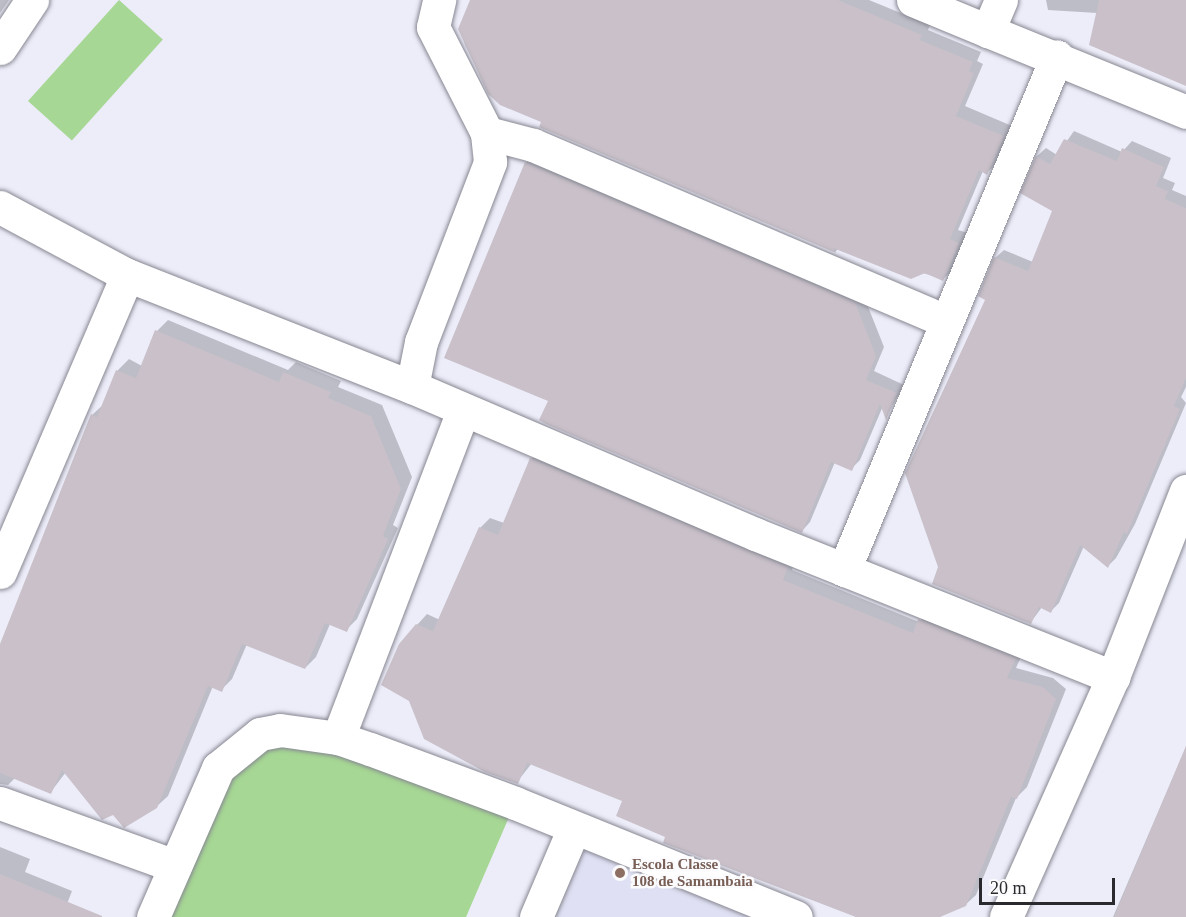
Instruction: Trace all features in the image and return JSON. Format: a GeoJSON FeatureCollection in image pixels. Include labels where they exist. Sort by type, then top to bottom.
{"type":"FeatureCollection","features":[{"type":"Feature","properties":{"kind":"street"},"geometry":{"type":"LineString","coordinates":[[0,48],[33,0]]}},
{"type":"Feature","properties":{"kind":"street"},"geometry":{"type":"LineString","coordinates":[[412,387],[421,342],[490,162],[487,133],[433,27],[439,0]]}},
{"type":"Feature","properties":{"kind":"street"},"geometry":{"type":"LineString","coordinates":[[913,0],[1057,56],[1186,112]]}},
{"type":"Feature","properties":{"kind":"street"},"geometry":{"type":"LineString","coordinates":[[988,31],[1001,0]]}},
{"type":"Feature","properties":{"kind":"street"},"geometry":{"type":"LineString","coordinates":[[844,570],[944,320],[1057,56]]}},
{"type":"Feature","properties":{"kind":"street"},"geometry":{"type":"LineString","coordinates":[[487,133],[533,145],[944,320]]}},
{"type":"Feature","properties":{"kind":"street"},"geometry":{"type":"LineString","coordinates":[[0,207],[126,275],[412,387],[463,411],[844,570],[1113,677]]}},
{"type":"Feature","properties":{"kind":"street"},"geometry":{"type":"LineString","coordinates":[[0,572],[126,275]]}},
{"type":"Feature","properties":{"kind":"street"},"geometry":{"type":"LineString","coordinates":[[338,738],[463,411]]}},
{"type":"Feature","properties":{"kind":"street"},"geometry":{"type":"LineString","coordinates":[[1006,917],[1113,677],[1186,491]]}},
{"type":"Feature","properties":{"kind":"street"},"geometry":{"type":"LineString","coordinates":[[153,917],[218,768],[238,749],[260,734],[280,730],[338,738],[574,828],[796,917]]}},
{"type":"Feature","properties":{"kind":"street"},"geometry":{"type":"LineString","coordinates":[[0,803],[175,866]]}},
{"type":"Feature","properties":{"kind":"street"},"geometry":{"type":"LineString","coordinates":[[536,917],[574,828]]}},
{"type":"Feature","properties":{"kind":"shaded area","name":"Escola Classe 108 de Samambaia"},"geometry":{"type":"Polygon","coordinates":[[[574,828],[796,917],[536,917],[574,828]]]}},
{"type":"Feature","properties":{"kind":"green space"},"geometry":{"type":"Polygon","coordinates":[[[119,0],[163,39],[72,141],[28,101],[119,0]]]}},
{"type":"Feature","properties":{"kind":"green space"},"geometry":{"type":"Polygon","coordinates":[[[280,730],[515,803],[466,917],[153,917],[218,768],[280,730]]]}},
{"type":"Feature","properties":{"kind":"building"},"geometry":{"type":"Polygon","coordinates":[[[470,0],[838,0],[922,35],[920,40],[973,62],[969,71],[974,73],[956,116],[1004,136],[987,175],[979,170],[950,239],[959,243],[943,281],[925,273],[911,279],[833,248],[836,253],[539,127],[541,122],[500,105],[488,94],[458,29],[470,0]]]}},
{"type":"Feature","properties":{"kind":"building"},"geometry":{"type":"Polygon","coordinates":[[[1099,0],[1186,0],[1186,86],[1089,45],[1099,0]]]}},
{"type":"Feature","properties":{"kind":"building"},"geometry":{"type":"Polygon","coordinates":[[[1064,139],[1117,161],[1122,148],[1164,167],[1156,186],[1168,191],[1165,199],[1186,208],[1186,378],[1174,406],[1180,409],[1127,534],[1124,532],[1108,568],[1080,545],[1051,613],[1039,607],[1031,624],[932,584],[938,567],[905,473],[985,300],[978,296],[994,257],[1028,271],[1052,211],[1020,193],[1036,156],[1050,164],[1064,139]]]}},
{"type":"Feature","properties":{"kind":"building"},"geometry":{"type":"Polygon","coordinates":[[[525,162],[855,302],[876,356],[866,380],[897,393],[886,420],[880,404],[852,471],[831,462],[802,533],[546,424],[539,420],[548,401],[444,358],[525,162]]]}},
{"type":"Feature","properties":{"kind":"building"},"geometry":{"type":"Polygon","coordinates":[[[155,330],[279,382],[283,372],[331,392],[328,398],[371,416],[401,489],[383,536],[388,539],[347,632],[325,623],[305,669],[242,644],[222,692],[208,686],[157,808],[124,828],[113,815],[102,820],[62,770],[51,794],[0,773],[0,644],[91,414],[97,417],[116,370],[136,378],[155,330]]]}},
{"type":"Feature","properties":{"kind":"building"},"geometry":{"type":"Polygon","coordinates":[[[530,458],[788,567],[783,580],[913,633],[918,619],[1016,658],[1007,678],[1043,687],[1056,699],[1017,799],[1011,797],[966,906],[940,917],[856,917],[663,843],[665,837],[616,816],[622,801],[527,763],[518,784],[485,772],[424,739],[409,701],[381,685],[399,644],[416,624],[433,631],[479,527],[498,535],[530,458]]]}},
{"type":"Feature","properties":{"kind":"building"},"geometry":{"type":"Polygon","coordinates":[[[1186,746],[1186,917],[1114,917],[1186,746]]]}},
{"type":"Feature","properties":{"kind":"building"},"geometry":{"type":"Polygon","coordinates":[[[0,874],[102,916],[102,917],[0,917],[0,874]]]}},
{"type":"Feature","properties":{"kind":"place","name":"Escola Classe 108 de Samambaia"},"geometry":{"type":"Point","coordinates":[620,873]}}]}
